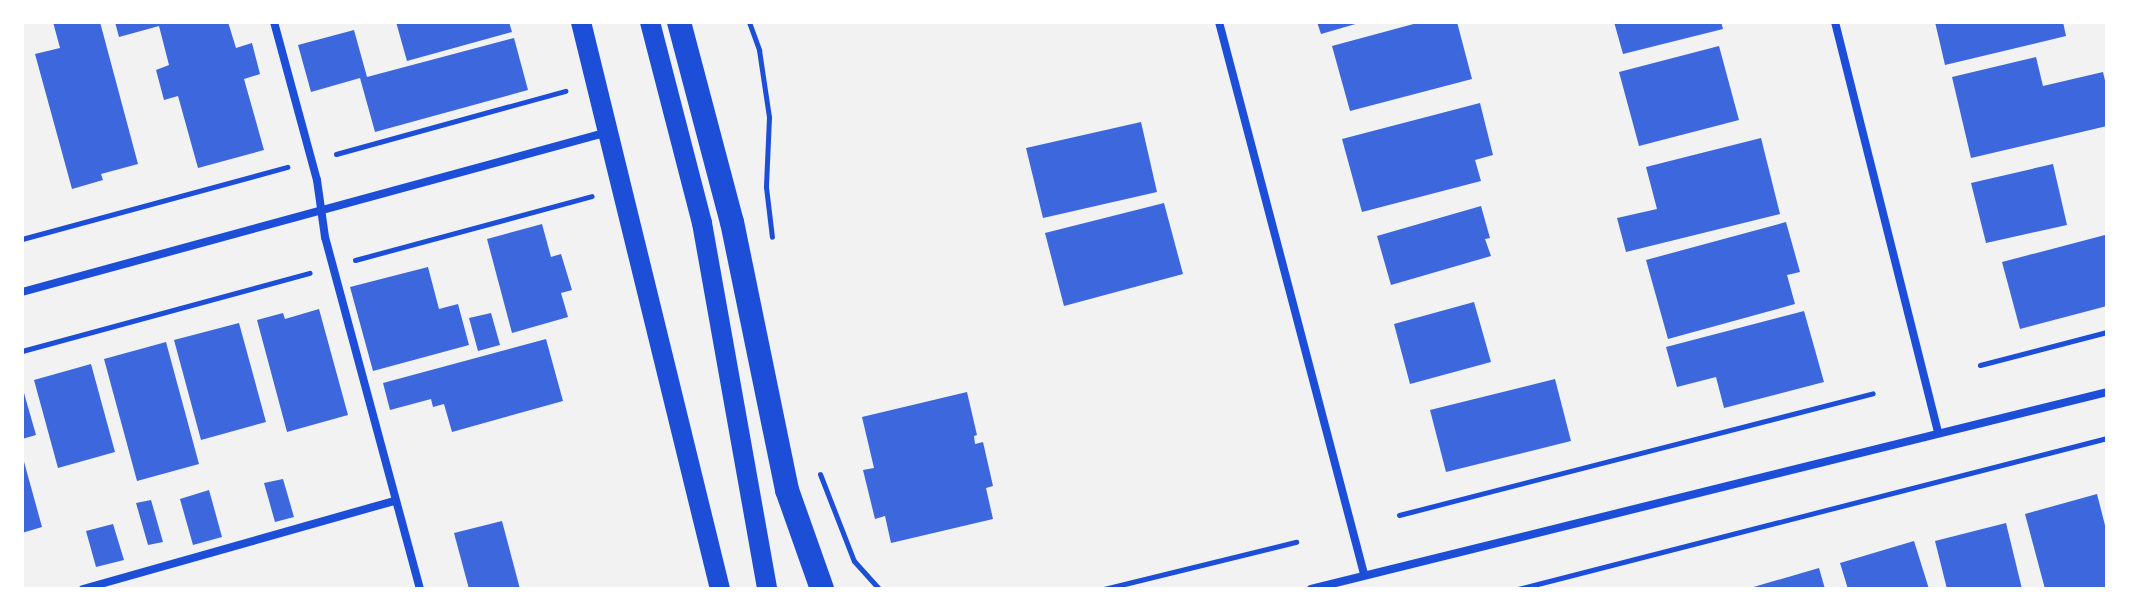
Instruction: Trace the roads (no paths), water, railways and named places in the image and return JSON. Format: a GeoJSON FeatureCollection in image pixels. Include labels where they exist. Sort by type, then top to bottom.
{"type":"FeatureCollection","features":[{"type":"Feature","properties":{"kind":"highway"},"geometry":{"type":"LineString","coordinates":[[679,22],[732,222],[787,490],[822,589]]}},
{"type":"Feature","properties":{"kind":"main road"},"geometry":{"type":"LineString","coordinates":[[581,22],[720,589]]}},
{"type":"Feature","properties":{"kind":"main road"},"geometry":{"type":"LineString","coordinates":[[650,22],[702,223],[767,589]]}},
{"type":"Feature","properties":{"kind":"street"},"geometry":{"type":"LineString","coordinates":[[274,22],[420,589]]}},
{"type":"Feature","properties":{"kind":"street"},"geometry":{"type":"LineString","coordinates":[[1219,22],[1364,574]]}},
{"type":"Feature","properties":{"kind":"street"},"geometry":{"type":"LineString","coordinates":[[1835,22],[1938,431]]}},
{"type":"Feature","properties":{"kind":"street"},"geometry":{"type":"LineString","coordinates":[[22,292],[610,132]]}},
{"type":"Feature","properties":{"kind":"street"},"geometry":{"type":"LineString","coordinates":[[1311,589],[1938,431],[2107,392]]}},
{"type":"Feature","properties":{"kind":"street"},"geometry":{"type":"LineString","coordinates":[[83,589],[395,501]]}}]}
